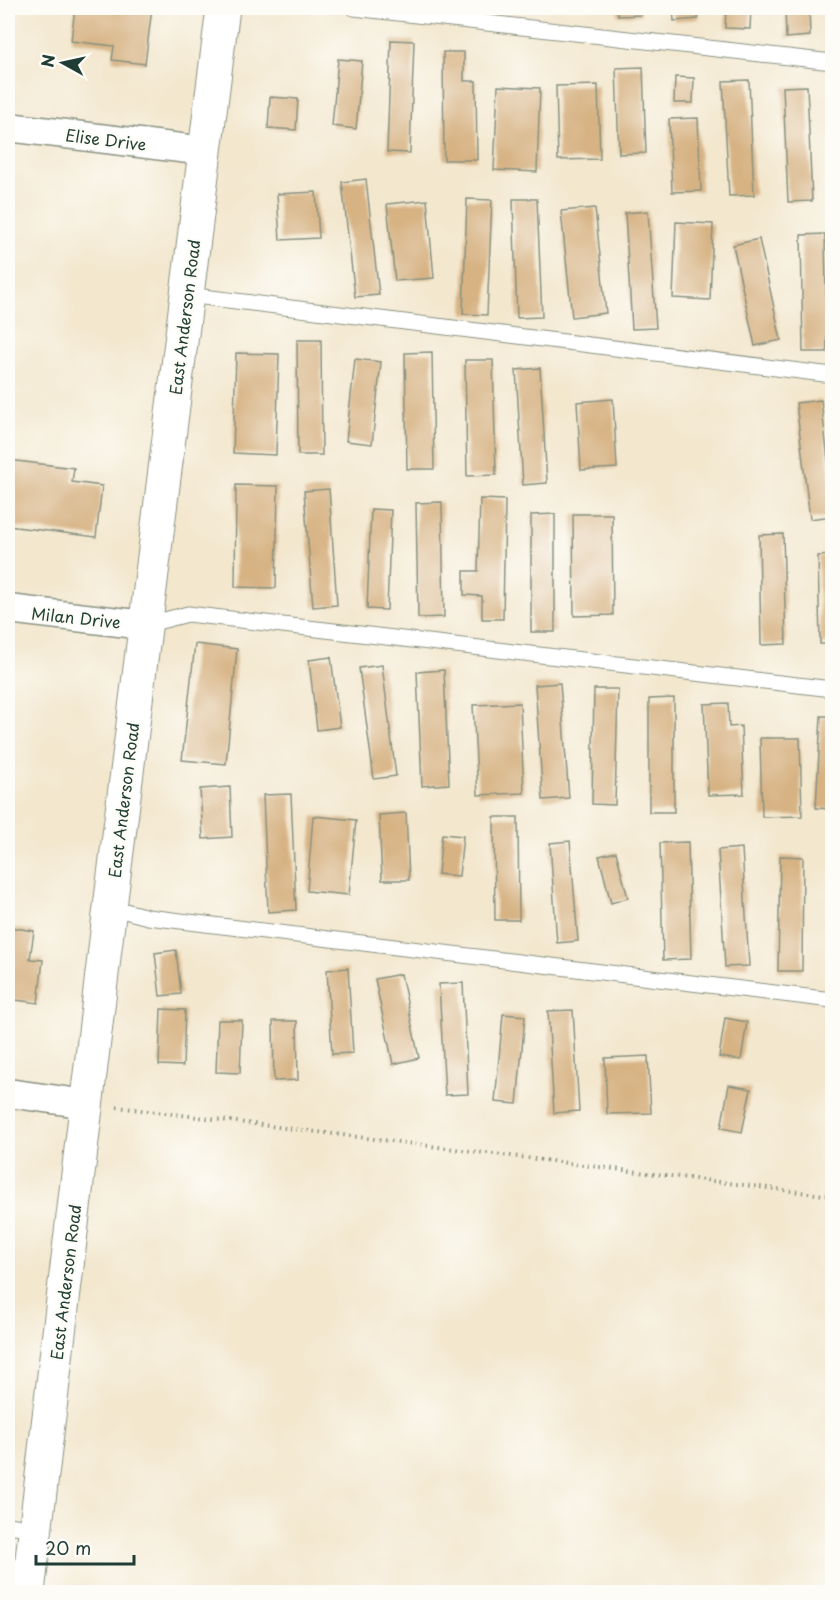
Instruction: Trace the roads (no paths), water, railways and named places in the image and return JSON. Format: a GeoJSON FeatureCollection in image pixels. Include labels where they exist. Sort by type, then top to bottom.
{"type":"FeatureCollection","features":[{"type":"Feature","properties":{"kind":"street","name":"East Anderson Road"},"geometry":{"type":"LineString","coordinates":[[28,1593],[22,1527],[87,1104],[186,296],[224,8]]}},
{"type":"Feature","properties":{"kind":"street","name":"Elise Drive"},"geometry":{"type":"LineString","coordinates":[[8,127],[205,150]]}},
{"type":"Feature","properties":{"kind":"street","name":"Milan Drive"},"geometry":{"type":"LineString","coordinates":[[8,609],[145,625]]}},
{"type":"Feature","properties":{"kind":"street"},"geometry":{"type":"LineString","coordinates":[[8,1093],[87,1104]]}},
{"type":"Feature","properties":{"kind":"lane"},"geometry":{"type":"LineString","coordinates":[[354,8],[832,62]]}},
{"type":"Feature","properties":{"kind":"lane"},"geometry":{"type":"LineString","coordinates":[[186,296],[832,375]]}},
{"type":"Feature","properties":{"kind":"lane"},"geometry":{"type":"LineString","coordinates":[[145,625],[188,614],[832,689]]}},
{"type":"Feature","properties":{"kind":"lane"},"geometry":{"type":"LineString","coordinates":[[110,907],[148,917],[832,1000]]}}]}
